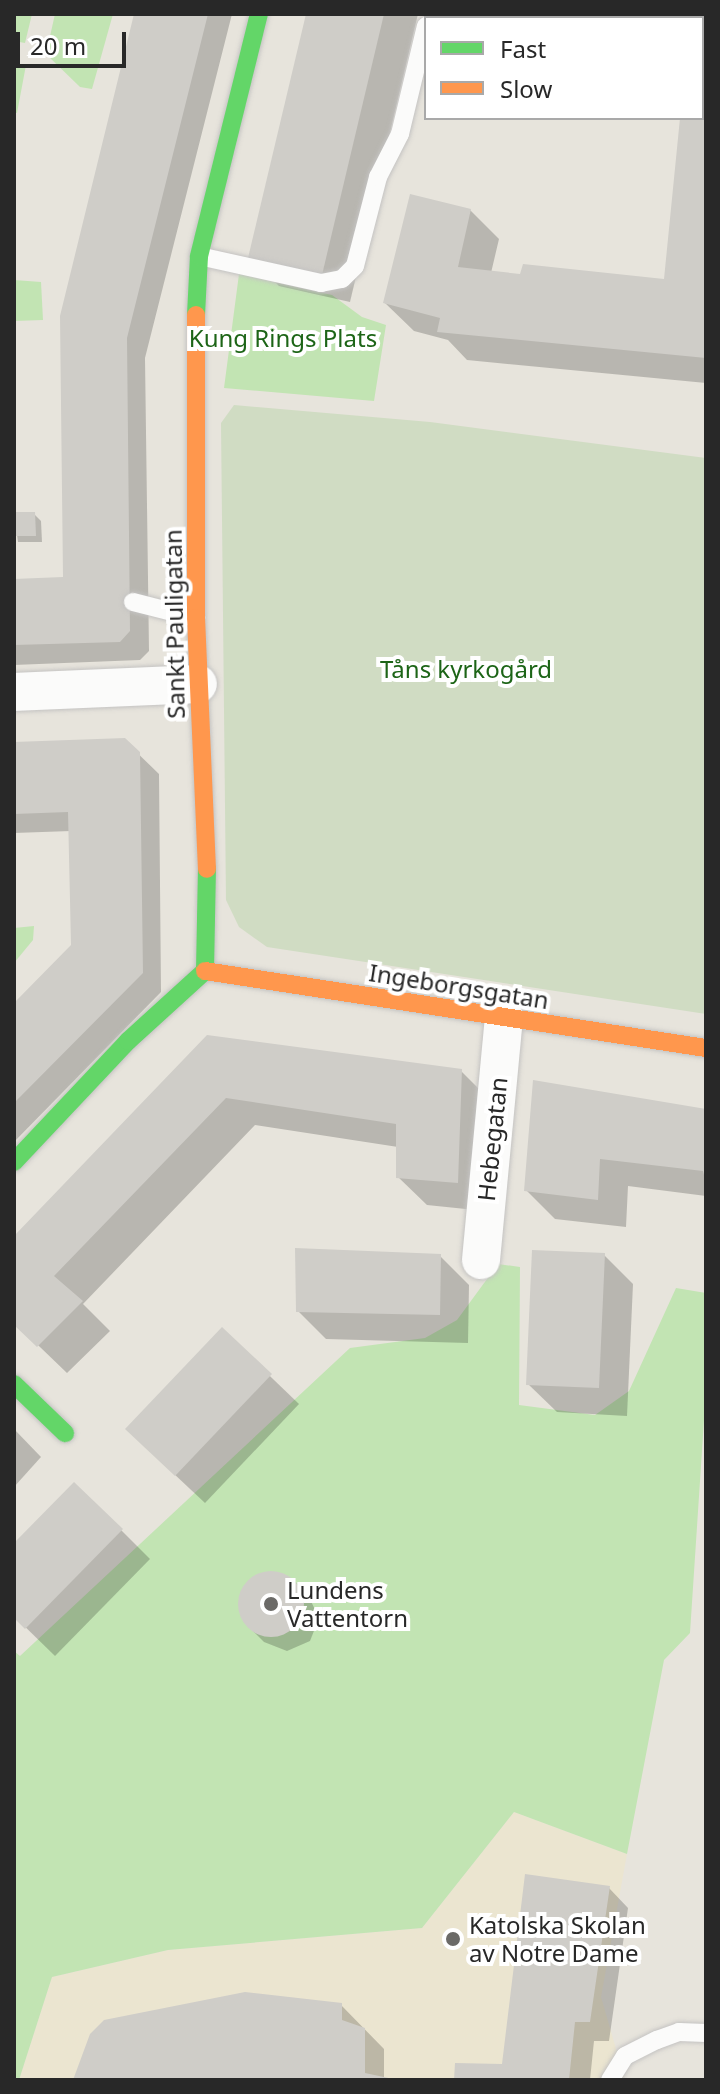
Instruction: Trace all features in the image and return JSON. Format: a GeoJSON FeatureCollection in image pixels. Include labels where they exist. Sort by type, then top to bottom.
{"type":"FeatureCollection","features":[{"type":"Feature","properties":{"kind":"street","name":"Sankt Pauligatan"},"geometry":{"type":"LineString","coordinates":[[205,971],[208,890],[196,618],[199,256],[259,14]]}},
{"type":"Feature","properties":{"kind":"street"},"geometry":{"type":"LineString","coordinates":[[14,692],[198,684]]}},
{"type":"Feature","properties":{"kind":"street"},"geometry":{"type":"LineString","coordinates":[[14,1162],[128,1041],[205,971]]}},
{"type":"Feature","properties":{"kind":"street","name":"Ingeborgsgatan"},"geometry":{"type":"LineString","coordinates":[[205,971],[706,1048]]}},
{"type":"Feature","properties":{"kind":"street","name":"Hebegatan"},"geometry":{"type":"LineString","coordinates":[[481,1260],[504,1017]]}},
{"type":"Feature","properties":{"kind":"street"},"geometry":{"type":"LineString","coordinates":[[14,1384],[65,1433]]}},
{"type":"Feature","properties":{"kind":"lane"},"geometry":{"type":"LineString","coordinates":[[199,256],[321,283],[342,279],[355,266],[378,177],[400,134],[424,34]]}},
{"type":"Feature","properties":{"kind":"lane"},"geometry":{"type":"LineString","coordinates":[[133,602],[196,618]]}},
{"type":"Feature","properties":{"kind":"lane"},"geometry":{"type":"LineString","coordinates":[[610,2080],[625,2056],[657,2040],[679,2032],[706,2033]]}},
{"type":"Feature","properties":{"kind":"shaded area","name":"Katolska Skolan av Notre Dame"},"geometry":{"type":"Polygon","coordinates":[[[514,1812],[627,1854],[601,1997],[625,2080],[19,2080],[52,1977],[168,1950],[422,1928],[514,1812]]]}},
{"type":"Feature","properties":{"kind":"green space"},"geometry":{"type":"Polygon","coordinates":[[[14,14],[32,14],[25,43],[14,41],[14,14]]]}},
{"type":"Feature","properties":{"kind":"green space"},"geometry":{"type":"Polygon","coordinates":[[[55,14],[113,14],[92,89],[80,87],[46,54],[55,14]]]}},
{"type":"Feature","properties":{"kind":"green space"},"geometry":{"type":"Polygon","coordinates":[[[14,63],[26,65],[17,113],[14,112],[14,63]]]}},
{"type":"Feature","properties":{"kind":"green space","name":"Kung Rings Plats"},"geometry":{"type":"Polygon","coordinates":[[[239,274],[332,295],[362,317],[386,325],[374,401],[224,388],[239,274]]]}},
{"type":"Feature","properties":{"kind":"green space"},"geometry":{"type":"Polygon","coordinates":[[[14,280],[41,282],[43,320],[14,321],[14,280]]]}},
{"type":"Feature","properties":{"kind":"green space","name":"Tåns kyrkogård"},"geometry":{"type":"Polygon","coordinates":[[[234,405],[430,422],[706,458],[706,1014],[267,947],[239,927],[226,900],[221,423],[234,405]]]}},
{"type":"Feature","properties":{"kind":"green space"},"geometry":{"type":"Polygon","coordinates":[[[34,926],[33,940],[14,963],[14,928],[34,926]]]}},
{"type":"Feature","properties":{"kind":"green space"},"geometry":{"type":"Polygon","coordinates":[[[498,1264],[520,1267],[519,1405],[595,1415],[629,1391],[676,1288],[706,1293],[706,1390],[690,1633],[664,1660],[627,1854],[514,1812],[422,1928],[168,1950],[52,1977],[19,2080],[14,2080],[14,1651],[20,1656],[350,1348],[425,1338],[457,1320],[498,1264]]]}},
{"type":"Feature","properties":{"kind":"building"},"geometry":{"type":"Polygon","coordinates":[[[134,14],[208,14],[127,338],[130,631],[120,642],[14,645],[14,579],[63,577],[60,316],[134,14]]]}},
{"type":"Feature","properties":{"kind":"building"},"geometry":{"type":"Polygon","coordinates":[[[306,14],[384,14],[322,275],[248,258],[306,14]]]}},
{"type":"Feature","properties":{"kind":"building"},"geometry":{"type":"Polygon","coordinates":[[[689,14],[706,14],[706,358],[437,332],[440,318],[383,303],[410,194],[471,209],[458,267],[520,274],[523,264],[664,279],[680,120],[704,120],[704,16],[689,14]]]}},
{"type":"Feature","properties":{"kind":"building"},"geometry":{"type":"Polygon","coordinates":[[[14,512],[35,512],[36,536],[14,536],[14,512]]]}},
{"type":"Feature","properties":{"kind":"building"},"geometry":{"type":"Polygon","coordinates":[[[125,738],[140,752],[143,973],[14,1103],[14,1003],[71,945],[68,812],[14,814],[14,742],[125,738]]]}},
{"type":"Feature","properties":{"kind":"building"},"geometry":{"type":"Polygon","coordinates":[[[207,1035],[462,1069],[458,1183],[396,1178],[396,1124],[226,1098],[54,1276],[83,1301],[37,1347],[14,1325],[14,1236],[207,1035]]]}},
{"type":"Feature","properties":{"kind":"building"},"geometry":{"type":"Polygon","coordinates":[[[533,1080],[706,1109],[706,1183],[703,1171],[600,1159],[598,1200],[524,1191],[533,1080]]]}},
{"type":"Feature","properties":{"kind":"building"},"geometry":{"type":"Polygon","coordinates":[[[295,1248],[441,1254],[440,1315],[296,1312],[295,1248]]]}},
{"type":"Feature","properties":{"kind":"building"},"geometry":{"type":"Polygon","coordinates":[[[532,1250],[605,1253],[599,1388],[526,1385],[532,1250]]]}},
{"type":"Feature","properties":{"kind":"building"},"geometry":{"type":"Polygon","coordinates":[[[222,1327],[272,1374],[175,1476],[125,1429],[222,1327]]]}},
{"type":"Feature","properties":{"kind":"building"},"geometry":{"type":"Polygon","coordinates":[[[74,1482],[123,1529],[25,1629],[14,1618],[14,1543],[74,1482]]]}},
{"type":"Feature","properties":{"kind":"building","name":"Lundens Vattentorn"},"geometry":{"type":"Polygon","coordinates":[[[271,1571],[294,1581],[304,1604],[294,1627],[271,1637],[248,1627],[238,1604],[248,1581],[271,1571]]]}},
{"type":"Feature","properties":{"kind":"building"},"geometry":{"type":"Polygon","coordinates":[[[525,1874],[610,1886],[590,2022],[575,2022],[569,2080],[454,2080],[455,2063],[502,2064],[525,1874]]]}},
{"type":"Feature","properties":{"kind":"building"},"geometry":{"type":"Polygon","coordinates":[[[245,1992],[342,2003],[342,2020],[365,2028],[365,2073],[398,2080],[73,2080],[90,2034],[104,2020],[245,1992]]]}},
{"type":"Feature","properties":{"kind":"traffic: fast"},"geometry":{"type":"LineString","coordinates":[[196,315],[199,256],[259,14]]}},
{"type":"Feature","properties":{"kind":"traffic: fast"},"geometry":{"type":"LineString","coordinates":[[14,1162],[128,1041],[205,971],[207,869]]}},
{"type":"Feature","properties":{"kind":"traffic: fast"},"geometry":{"type":"LineString","coordinates":[[14,1384],[65,1433]]}},
{"type":"Feature","properties":{"kind":"traffic: slow"},"geometry":{"type":"LineString","coordinates":[[196,315],[196,618],[207,869]]}},
{"type":"Feature","properties":{"kind":"traffic: slow"},"geometry":{"type":"LineString","coordinates":[[205,971],[706,1048]]}},
{"type":"Feature","properties":{"kind":"place","name":"Lundens Vattentorn"},"geometry":{"type":"Point","coordinates":[271,1604]}},
{"type":"Feature","properties":{"kind":"place","name":"Katolska Skolan av Notre Dame"},"geometry":{"type":"Point","coordinates":[453,1939]}}]}
